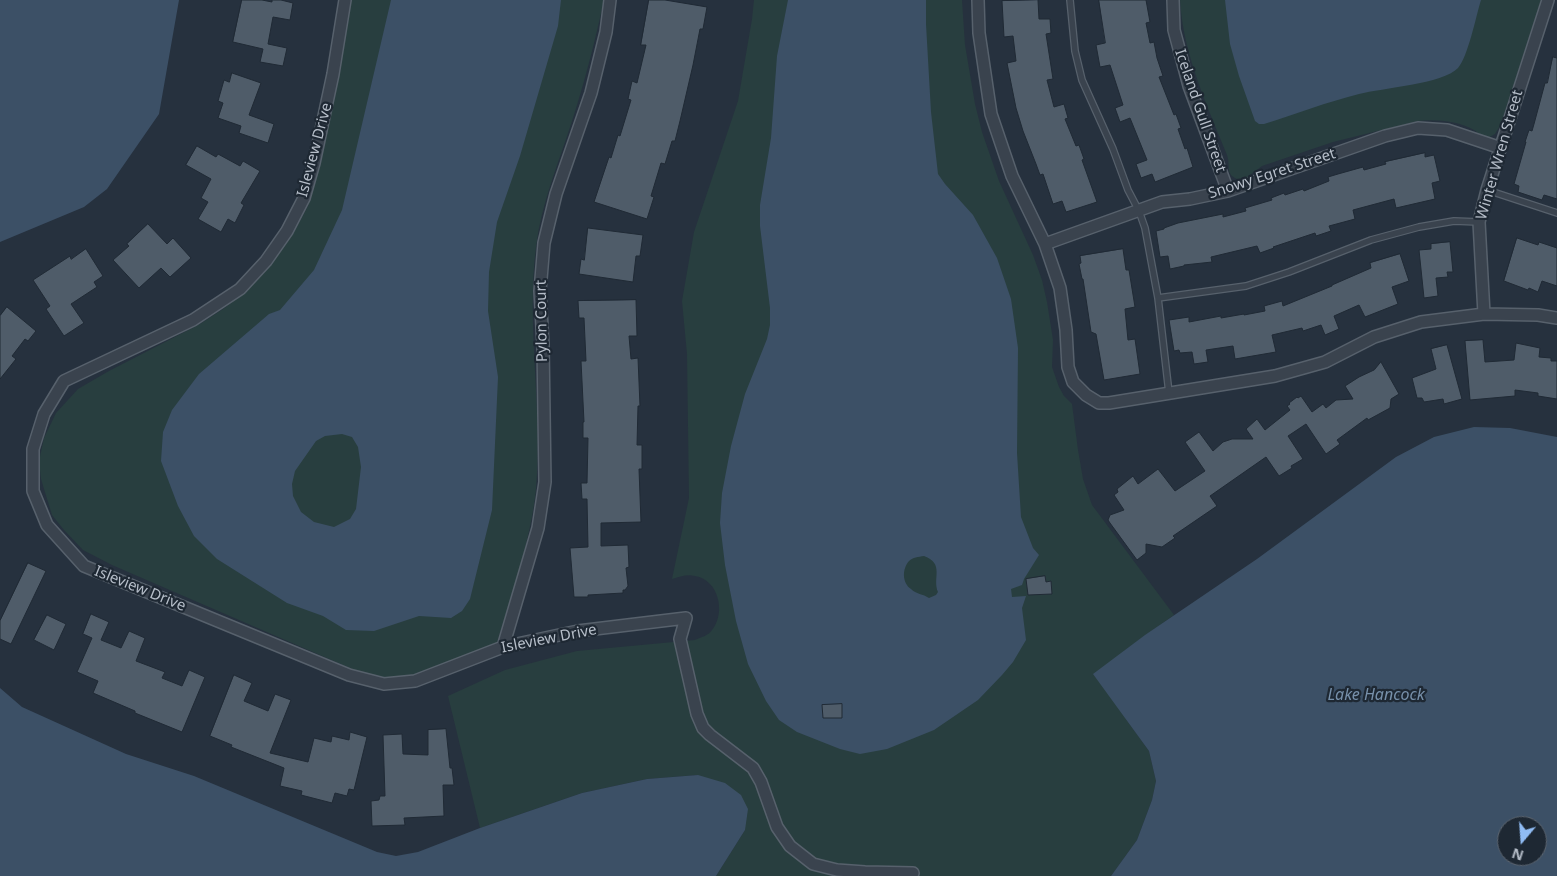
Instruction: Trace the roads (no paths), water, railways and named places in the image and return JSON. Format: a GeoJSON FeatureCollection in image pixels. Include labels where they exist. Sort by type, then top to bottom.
{"type":"FeatureCollection","features":[{"type":"Feature","properties":{"kind":"street","name":"Isleview Drive"},"geometry":{"type":"LineString","coordinates":[[346,0],[333,74],[314,162],[304,198],[287,231],[266,261],[240,289],[193,320],[64,381],[44,414],[33,449],[33,492],[47,525],[84,566],[349,675],[384,684],[416,681],[503,647],[578,631],[686,618],[680,639],[697,714],[703,728],[753,768],[761,782],[777,827],[790,846],[813,864],[837,870],[913,873]]}},
{"type":"Feature","properties":{"kind":"street","name":"Pylon Court"},"geometry":{"type":"LineString","coordinates":[[503,647],[538,528],[544,482],[543,345],[540,291],[544,244],[556,194],[591,93],[606,32],[610,0]]}},
{"type":"Feature","properties":{"kind":"street"},"geometry":{"type":"LineString","coordinates":[[978,0],[979,33],[991,114],[1012,176],[1045,244],[1060,288],[1066,330],[1068,367],[1073,382],[1086,396],[1099,403],[1109,403],[1275,376],[1325,362],[1374,337],[1421,322],[1484,314],[1538,315],[1557,318]]}},
{"type":"Feature","properties":{"kind":"street","name":"Iceland Gull Street"},"geometry":{"type":"LineString","coordinates":[[1172,0],[1174,30],[1189,86],[1228,191]]}},
{"type":"Feature","properties":{"kind":"street","name":"Winter Wren Street"},"geometry":{"type":"LineString","coordinates":[[1484,314],[1479,222],[1548,0]]}},
{"type":"Feature","properties":{"kind":"street","name":"Snowy Egret Street"},"geometry":{"type":"LineString","coordinates":[[1045,244],[1162,202],[1190,199],[1228,191],[1385,136],[1418,128],[1446,130],[1501,148]]}},
{"type":"Feature","properties":{"kind":"lane"},"geometry":{"type":"LineString","coordinates":[[1070,0],[1075,51],[1082,80],[1145,228],[1158,298],[1169,393]]}},
{"type":"Feature","properties":{"kind":"lane"},"geometry":{"type":"LineString","coordinates":[[1488,190],[1557,213]]}},
{"type":"Feature","properties":{"kind":"lane"},"geometry":{"type":"LineString","coordinates":[[1158,298],[1246,286],[1289,272],[1372,240],[1419,226],[1454,221],[1479,222]]}},
{"type":"Feature","properties":{"kind":"water"},"geometry":{"type":"Polygon","coordinates":[[[0,0],[179,0],[159,114],[107,189],[84,207],[0,242],[0,0]]]}},
{"type":"Feature","properties":{"kind":"water"},"geometry":{"type":"Polygon","coordinates":[[[391,0],[561,0],[558,26],[520,156],[497,222],[489,272],[488,311],[498,377],[492,510],[470,599],[462,611],[451,618],[419,616],[374,631],[346,630],[323,616],[287,603],[217,559],[194,536],[178,506],[161,461],[163,432],[172,410],[199,374],[269,314],[280,310],[314,270],[342,210],[391,0]],[[342,434],[325,436],[316,441],[295,471],[292,484],[293,496],[301,512],[314,522],[334,527],[350,519],[356,509],[361,467],[358,447],[352,437],[342,434]]]}},
{"type":"Feature","properties":{"kind":"water"},"geometry":{"type":"Polygon","coordinates":[[[788,0],[926,0],[931,112],[938,174],[973,215],[997,258],[1011,299],[1018,348],[1017,453],[1021,517],[1033,548],[1039,555],[1022,585],[1011,589],[1012,597],[1026,596],[1022,608],[1026,640],[1013,662],[978,700],[934,730],[887,749],[860,754],[840,749],[797,732],[779,720],[766,701],[748,664],[736,621],[725,565],[720,523],[722,493],[731,446],[745,394],[767,339],[770,325],[770,308],[760,226],[760,205],[771,138],[777,56],[788,0]],[[924,556],[911,560],[905,568],[904,576],[908,586],[915,592],[929,598],[938,592],[936,567],[930,559],[924,556]]]}},
{"type":"Feature","properties":{"kind":"water"},"geometry":{"type":"Polygon","coordinates":[[[1225,0],[1481,0],[1462,63],[1450,73],[1426,82],[1359,94],[1259,124],[1255,121],[1230,44],[1225,0]]]}},
{"type":"Feature","properties":{"kind":"water","name":"Lake Hancock"},"geometry":{"type":"Polygon","coordinates":[[[1474,427],[1510,428],[1557,437],[1557,876],[1111,876],[1137,840],[1152,800],[1156,781],[1149,751],[1093,674],[1145,635],[1257,559],[1396,457],[1434,437],[1474,427]]]}},
{"type":"Feature","properties":{"kind":"water"},"geometry":{"type":"Polygon","coordinates":[[[0,688],[22,707],[126,754],[194,776],[377,852],[396,856],[418,852],[480,828],[582,793],[647,779],[698,775],[725,783],[741,795],[748,809],[745,830],[716,876],[0,876],[0,688]]]}}]}
